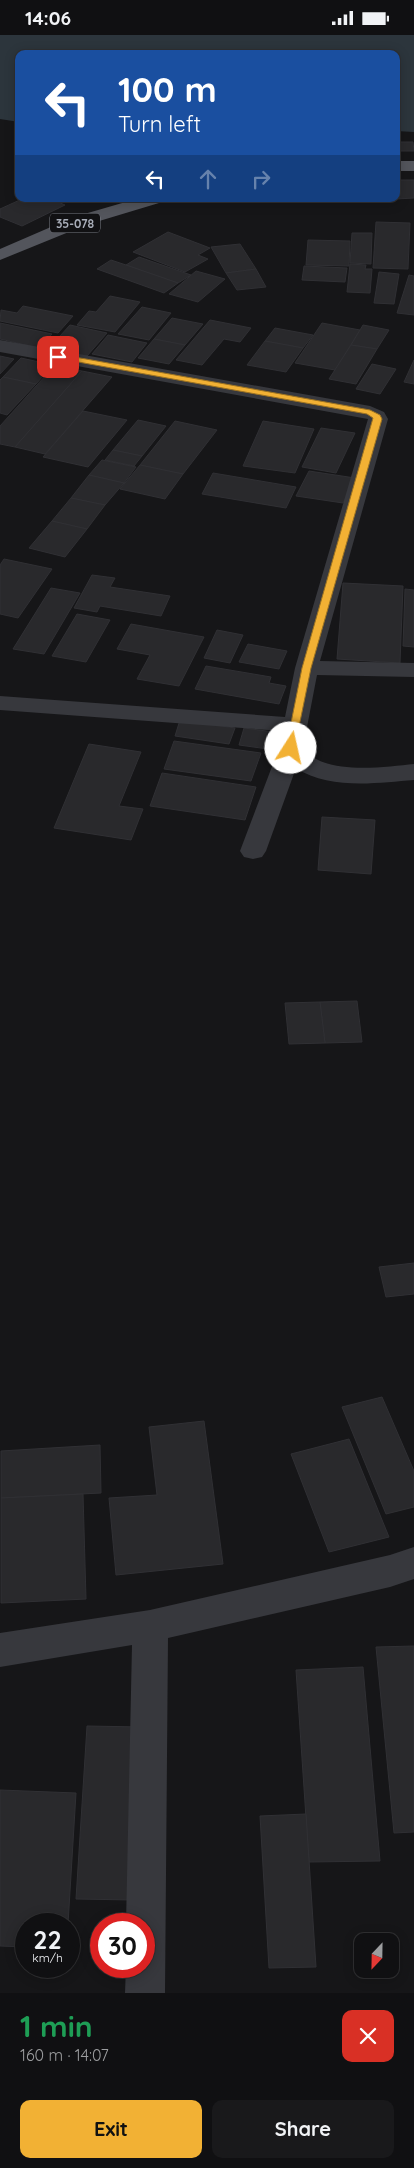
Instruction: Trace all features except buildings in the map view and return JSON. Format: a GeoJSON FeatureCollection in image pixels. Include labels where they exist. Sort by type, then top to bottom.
{"type":"FeatureCollection","features":[{"type":"Feature","properties":{"kind":"main road"},"geometry":{"type":"LineString","coordinates":[[400,166],[414,166]]}},
{"type":"Feature","properties":{"kind":"main road","name":"35-078"},"geometry":{"type":"LineString","coordinates":[[0,255],[80,221],[143,202]]}},
{"type":"Feature","properties":{"kind":"street"},"geometry":{"type":"LineString","coordinates":[[0,346],[370,412],[377,416],[378,419],[307,668],[293,737],[253,851]]}},
{"type":"Feature","properties":{"kind":"street"},"geometry":{"type":"LineString","coordinates":[[307,668],[414,671]]}},
{"type":"Feature","properties":{"kind":"street"},"geometry":{"type":"LineString","coordinates":[[0,703],[293,737]]}},
{"type":"Feature","properties":{"kind":"street"},"geometry":{"type":"LineString","coordinates":[[293,737],[301,761],[320,770],[347,775],[414,773]]}},
{"type":"Feature","properties":{"kind":"street"},"geometry":{"type":"LineString","coordinates":[[0,1650],[150,1626],[390,1571],[414,1563]]}},
{"type":"Feature","properties":{"kind":"street"},"geometry":{"type":"LineString","coordinates":[[145,1993],[150,1626]]}},
{"type":"Feature","properties":{"kind":"shaded area"},"geometry":{"type":"Polygon","coordinates":[[[0,35],[414,35],[414,132],[400,131],[400,50],[15,50],[15,121],[0,119],[0,35]]]}},
{"type":"Feature","properties":{"kind":"route"},"geometry":{"type":"LineString","coordinates":[[58,357],[370,412],[377,416],[378,419],[307,668],[291,748]]}}]}
